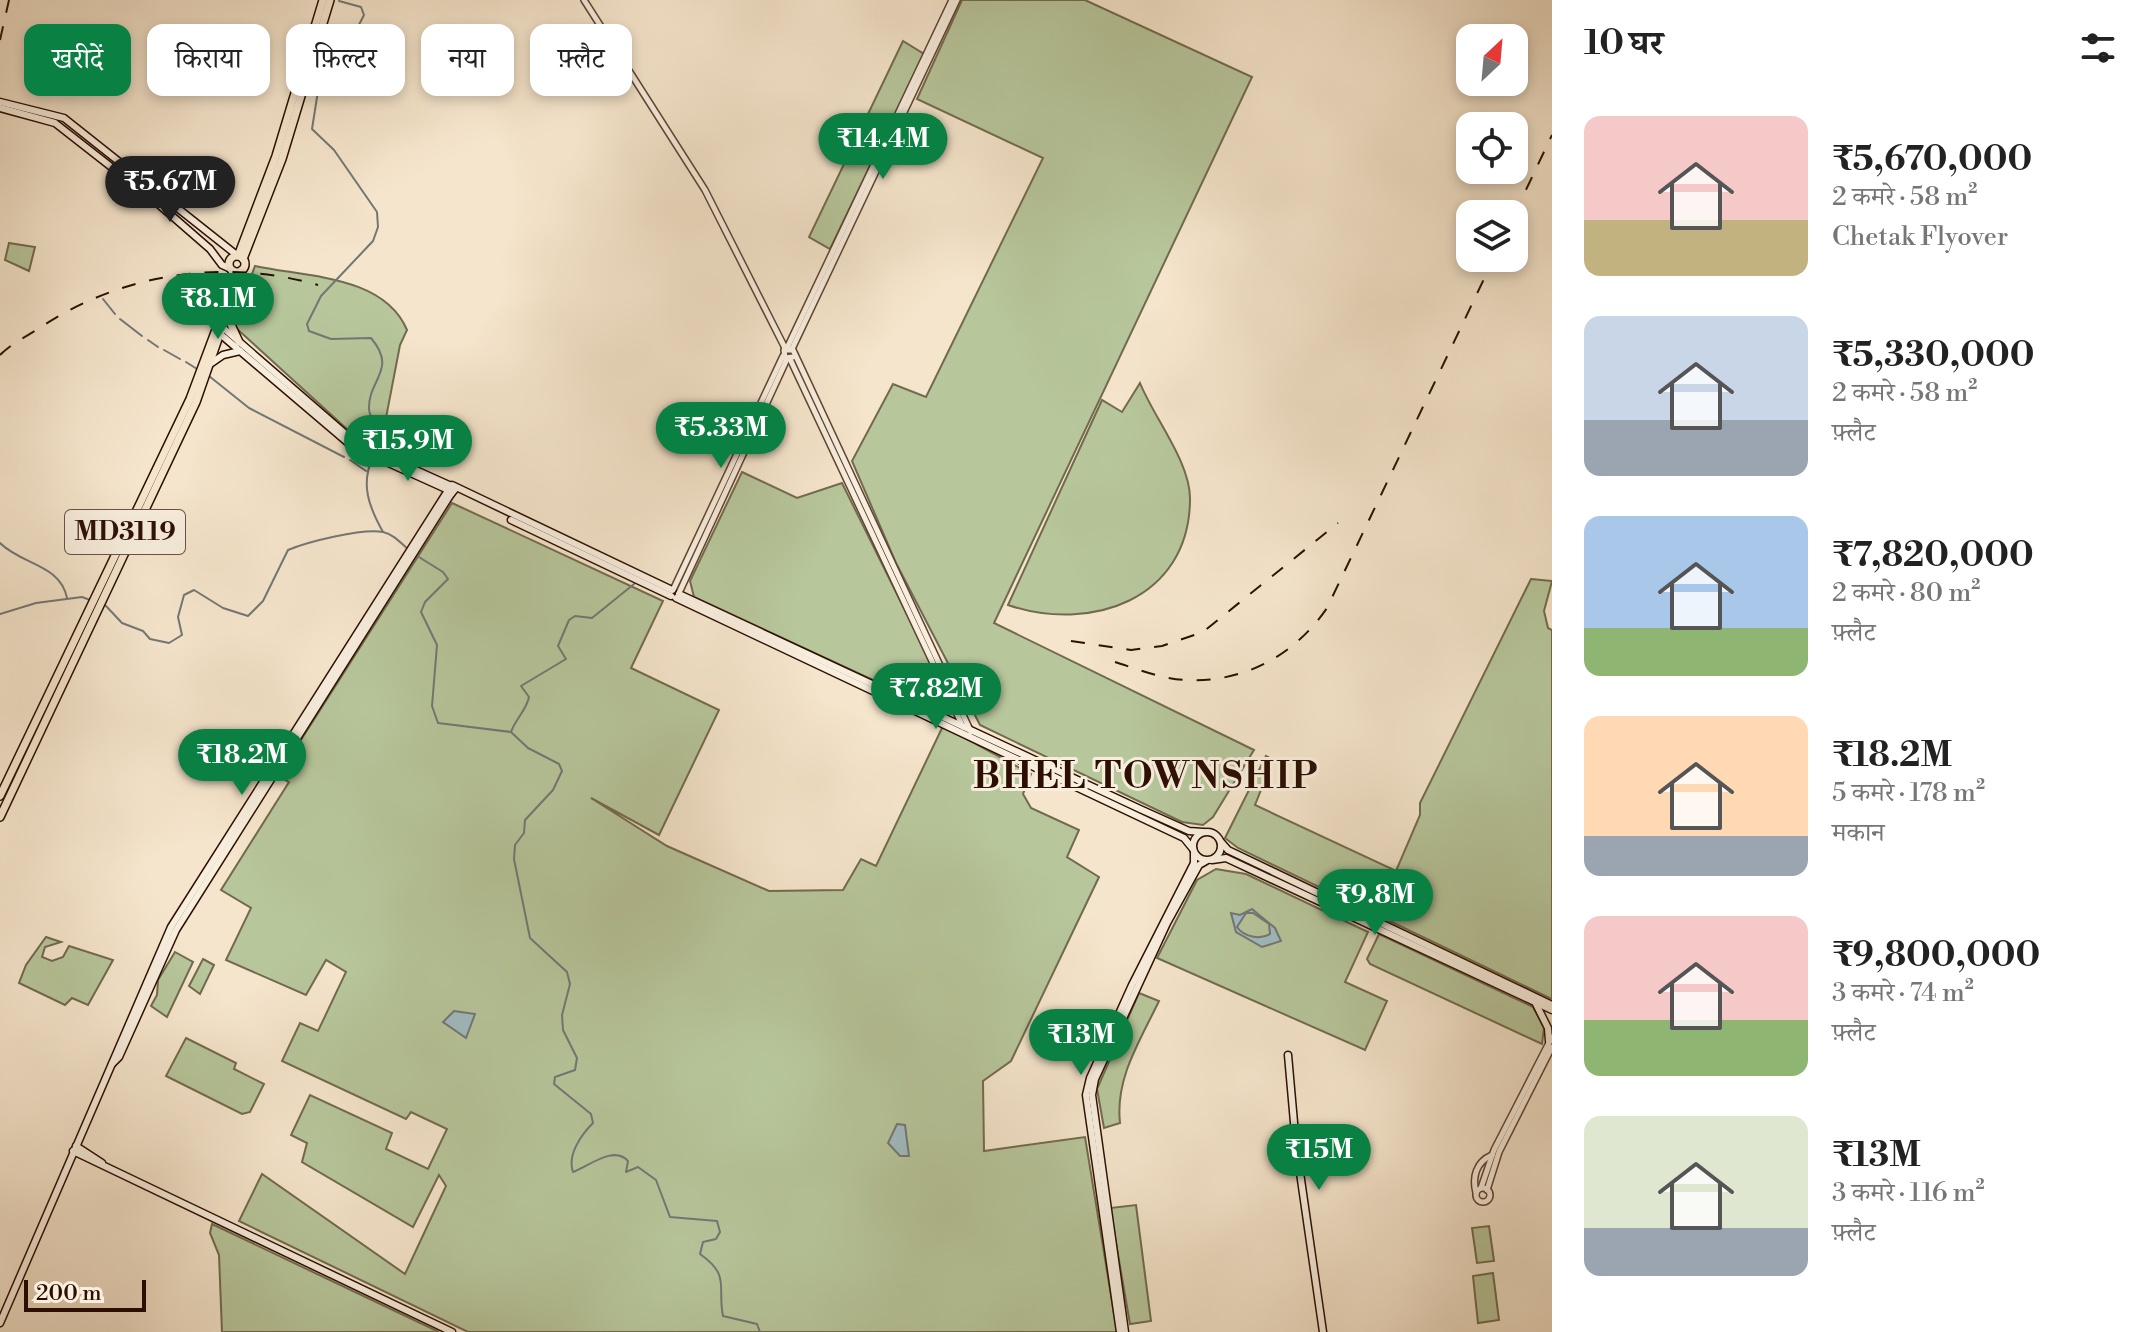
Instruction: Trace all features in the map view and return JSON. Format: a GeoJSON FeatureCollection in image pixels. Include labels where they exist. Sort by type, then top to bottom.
{"type":"FeatureCollection","features":[{"type":"Feature","properties":{"kind":"main road"},"geometry":{"type":"LineString","coordinates":[[235,270],[276,156],[323,0]]}},
{"type":"Feature","properties":{"kind":"main road"},"geometry":{"type":"LineString","coordinates":[[240,257],[282,159],[330,0]]}},
{"type":"Feature","properties":{"kind":"main road"},"geometry":{"type":"LineString","coordinates":[[0,102],[64,118],[158,199],[210,249],[222,265],[235,270]]}},
{"type":"Feature","properties":{"kind":"main road"},"geometry":{"type":"LineString","coordinates":[[0,108],[55,123],[240,257]]}},
{"type":"Feature","properties":{"kind":"main road"},"geometry":{"type":"LineString","coordinates":[[235,270],[230,260],[240,257]]}},
{"type":"Feature","properties":{"kind":"main road","name":"MD3119"},"geometry":{"type":"LineString","coordinates":[[220,329],[228,315],[235,270]]}},
{"type":"Feature","properties":{"kind":"main road","name":"MD3119"},"geometry":{"type":"LineString","coordinates":[[0,796],[207,366],[235,270]]}},
{"type":"Feature","properties":{"kind":"main road"},"geometry":{"type":"LineString","coordinates":[[228,315],[240,346]]}},
{"type":"Feature","properties":{"kind":"main road"},"geometry":{"type":"LineString","coordinates":[[220,329],[356,443],[378,456],[675,593],[1184,838],[1194,851],[1209,860],[1226,858],[1534,1002],[1552,1007]]}},
{"type":"Feature","properties":{"kind":"main road"},"geometry":{"type":"LineString","coordinates":[[207,366],[240,346]]}},
{"type":"Feature","properties":{"kind":"main road"},"geometry":{"type":"LineString","coordinates":[[0,1323],[74,1148],[176,930],[450,490]]}},
{"type":"Feature","properties":{"kind":"main road","name":"MD3119"},"geometry":{"type":"LineString","coordinates":[[0,817],[90,612]]}},
{"type":"Feature","properties":{"kind":"main road"},"geometry":{"type":"LineString","coordinates":[[968,733],[1189,831],[1212,833],[1228,850],[1552,1007]]}},
{"type":"Feature","properties":{"kind":"main road"},"geometry":{"type":"LineString","coordinates":[[1123,1332],[1092,1095],[1116,1033],[1194,863],[1196,837],[1203,832]]}},
{"type":"Feature","properties":{"kind":"main road"},"geometry":{"type":"LineString","coordinates":[[1182,890],[1199,865],[1219,855],[1221,842]]}},
{"type":"Feature","properties":{"kind":"main road"},"geometry":{"type":"LineString","coordinates":[[1534,1002],[1544,1017],[1551,1042]]}},
{"type":"Feature","properties":{"kind":"main road"},"geometry":{"type":"LineString","coordinates":[[1288,1055],[1296,1145],[1323,1332]]}},
{"type":"Feature","properties":{"kind":"main road"},"geometry":{"type":"LineString","coordinates":[[74,1148],[452,1332]]}},
{"type":"Feature","properties":{"kind":"street"},"geometry":{"type":"LineString","coordinates":[[584,0],[705,190],[788,354],[968,733]]}},
{"type":"Feature","properties":{"kind":"street"},"geometry":{"type":"LineString","coordinates":[[675,593],[955,0]]}},
{"type":"Feature","properties":{"kind":"street"},"geometry":{"type":"LineString","coordinates":[[1551,1042],[1487,1182],[1482,1190],[1474,1179],[1478,1167],[1492,1155],[1551,1042]]}},
{"type":"Feature","properties":{"kind":"green space"},"geometry":{"type":"Polygon","coordinates":[[[962,0],[1085,0],[1252,77],[994,623],[1254,750],[1213,817],[1203,825],[1182,822],[980,725],[896,563],[852,461],[893,384],[926,397],[1043,158],[917,99],[962,0]]]}},
{"type":"Feature","properties":{"kind":"green space"},"geometry":{"type":"Polygon","coordinates":[[[903,41],[924,54],[830,249],[809,237],[903,41]]]}},
{"type":"Feature","properties":{"kind":"green space"},"geometry":{"type":"Polygon","coordinates":[[[9,243],[35,247],[29,271],[5,260],[9,243]]]}},
{"type":"Feature","properties":{"kind":"green space"},"geometry":{"type":"Polygon","coordinates":[[[255,266],[362,288],[381,298],[396,312],[407,330],[400,345],[380,449],[348,430],[236,328],[235,320],[255,266]]]}},
{"type":"Feature","properties":{"kind":"green space"},"geometry":{"type":"Polygon","coordinates":[[[1140,383],[1178,456],[1189,486],[1185,534],[1173,563],[1154,585],[1129,600],[1101,610],[1071,614],[1039,613],[1008,605],[1102,400],[1122,412],[1140,383]]]}},
{"type":"Feature","properties":{"kind":"green space"},"geometry":{"type":"Polygon","coordinates":[[[742,472],[797,498],[842,483],[938,677],[936,679],[951,711],[929,706],[694,597],[690,581],[742,472]]]}},
{"type":"Feature","properties":{"kind":"green space"},"geometry":{"type":"Polygon","coordinates":[[[452,503],[663,601],[631,668],[719,710],[659,835],[591,798],[667,846],[769,891],[843,890],[861,859],[876,866],[943,726],[1031,774],[1023,794],[1031,808],[1079,830],[1067,857],[1099,877],[1011,1061],[983,1081],[984,1151],[1085,1137],[1117,1332],[468,1332],[239,1221],[262,1174],[405,1274],[446,1186],[439,1175],[413,1227],[302,1162],[307,1143],[291,1135],[310,1095],[392,1133],[386,1149],[428,1169],[447,1129],[411,1112],[406,1119],[282,1061],[300,1023],[318,1031],[346,972],[326,960],[306,995],[226,960],[251,908],[221,890],[289,782],[278,776],[452,503]]]}},
{"type":"Feature","properties":{"kind":"green space"},"geometry":{"type":"Polygon","coordinates":[[[1531,579],[1552,581],[1544,611],[1548,628],[1552,630],[1552,999],[1238,848],[1225,838],[1266,756],[1273,760],[1255,805],[1396,871],[1420,815],[1420,803],[1531,579]]]}},
{"type":"Feature","properties":{"kind":"green space"},"geometry":{"type":"Polygon","coordinates":[[[1216,869],[1246,874],[1368,932],[1345,982],[1387,1001],[1365,1050],[1157,958],[1197,880],[1216,869]]]}},
{"type":"Feature","properties":{"kind":"green space"},"geometry":{"type":"Polygon","coordinates":[[[1379,934],[1533,1007],[1544,1028],[1542,1044],[1370,964],[1367,959],[1379,934]]]}},
{"type":"Feature","properties":{"kind":"green space"},"geometry":{"type":"Polygon","coordinates":[[[46,937],[61,942],[45,947],[42,957],[52,961],[63,957],[69,946],[113,960],[88,1005],[72,998],[65,1005],[19,983],[26,965],[46,937]]]}},
{"type":"Feature","properties":{"kind":"green space"},"geometry":{"type":"Polygon","coordinates":[[[175,952],[193,962],[167,1017],[151,1006],[157,995],[158,980],[175,952]]]}},
{"type":"Feature","properties":{"kind":"green space"},"geometry":{"type":"Polygon","coordinates":[[[203,959],[214,965],[200,994],[189,986],[203,959]]]}},
{"type":"Feature","properties":{"kind":"green space"},"geometry":{"type":"Polygon","coordinates":[[[1139,993],[1159,1001],[1125,1075],[1119,1106],[1120,1123],[1104,1128],[1097,1089],[1139,993]]]}},
{"type":"Feature","properties":{"kind":"green space"},"geometry":{"type":"Polygon","coordinates":[[[186,1038],[236,1063],[234,1069],[264,1084],[250,1112],[242,1114],[166,1076],[186,1038]]]}},
{"type":"Feature","properties":{"kind":"green space"},"geometry":{"type":"Polygon","coordinates":[[[1136,1205],[1151,1321],[1130,1324],[1110,1208],[1136,1205]]]}},
{"type":"Feature","properties":{"kind":"green space"},"geometry":{"type":"Polygon","coordinates":[[[212,1224],[439,1332],[222,1332],[219,1255],[210,1233],[212,1224]]]}},
{"type":"Feature","properties":{"kind":"green space"},"geometry":{"type":"Polygon","coordinates":[[[1489,1226],[1494,1261],[1477,1263],[1472,1228],[1489,1226]]]}},
{"type":"Feature","properties":{"kind":"green space"},"geometry":{"type":"Polygon","coordinates":[[[1493,1273],[1499,1320],[1478,1323],[1473,1276],[1493,1273]]]}},
{"type":"Feature","properties":{"kind":"water"},"geometry":{"type":"Polygon","coordinates":[[[1252,909],[1275,928],[1281,941],[1262,947],[1236,932],[1231,913],[1240,915],[1252,909]],[[1246,913],[1237,927],[1252,936],[1270,934],[1269,924],[1253,913],[1246,913]]]}},
{"type":"Feature","properties":{"kind":"water"},"geometry":{"type":"Polygon","coordinates":[[[454,1011],[475,1014],[466,1038],[443,1022],[454,1011]]]}},
{"type":"Feature","properties":{"kind":"water"},"geometry":{"type":"Polygon","coordinates":[[[897,1124],[905,1125],[909,1156],[900,1156],[888,1143],[897,1124]]]}},
{"type":"Feature","properties":{"kind":"waterway"},"geometry":{"type":"LineString","coordinates":[[339,1],[361,7],[364,15],[337,67],[318,91],[312,129],[334,150],[377,212],[378,227],[373,241],[321,296],[307,324],[309,331],[331,339],[371,338],[379,349],[382,367],[369,409],[380,430],[376,451]]}},
{"type":"Feature","properties":{"kind":"waterway"},"geometry":{"type":"LineString","coordinates":[[103,299],[115,314]]}},
{"type":"Feature","properties":{"kind":"waterway"},"geometry":{"type":"LineString","coordinates":[[120,319],[142,336]]}},
{"type":"Feature","properties":{"kind":"waterway"},"geometry":{"type":"LineString","coordinates":[[148,340],[158,347]]}},
{"type":"Feature","properties":{"kind":"waterway"},"geometry":{"type":"LineString","coordinates":[[164,350],[180,359]]}},
{"type":"Feature","properties":{"kind":"waterway"},"geometry":{"type":"LineString","coordinates":[[186,362],[197,369]]}},
{"type":"Feature","properties":{"kind":"waterway"},"geometry":{"type":"LineString","coordinates":[[209,376],[249,408],[344,457]]}},
{"type":"Feature","properties":{"kind":"waterway"},"geometry":{"type":"LineString","coordinates":[[373,457],[367,477],[368,495],[383,532]]}},
{"type":"Feature","properties":{"kind":"waterway"},"geometry":{"type":"LineString","coordinates":[[350,460],[366,471]]}},
{"type":"Feature","properties":{"kind":"waterway"},"geometry":{"type":"LineString","coordinates":[[0,614],[36,603],[82,597],[106,606],[122,623],[143,631],[150,639],[169,643],[182,635],[178,617],[184,595],[194,590],[223,608],[248,616],[263,601],[288,550],[335,536],[374,531],[390,535],[409,550]]}},
{"type":"Feature","properties":{"kind":"waterway"},"geometry":{"type":"LineString","coordinates":[[0,543],[49,571],[57,578],[67,598]]}},
{"type":"Feature","properties":{"kind":"waterway"},"geometry":{"type":"LineString","coordinates":[[414,554],[443,572],[448,579],[425,602],[421,612],[437,645],[432,706],[438,723],[511,732],[528,748],[559,764],[562,771],[553,790],[525,820],[524,833],[515,845],[514,859],[530,938],[567,972],[570,984],[562,1015],[563,1030],[577,1058],[575,1070],[555,1077],[554,1084],[591,1114],[593,1123],[574,1152],[573,1172],[601,1158],[622,1157],[628,1161],[626,1172],[638,1167],[656,1180],[670,1217],[717,1221],[720,1232],[716,1239],[703,1242],[700,1254],[719,1275],[723,1316],[757,1324],[760,1332]]}},
{"type":"Feature","properties":{"kind":"waterway"},"geometry":{"type":"LineString","coordinates":[[511,732],[529,697],[521,686],[566,659],[558,646],[569,620],[575,616],[592,618],[634,584]]}},
{"type":"Feature","properties":{"kind":"railway"},"geometry":{"type":"LineString","coordinates":[[0,40],[9,0]]}},
{"type":"Feature","properties":{"kind":"railway"},"geometry":{"type":"LineString","coordinates":[[1521,200],[1552,135]]}},
{"type":"Feature","properties":{"kind":"railway"},"geometry":{"type":"LineString","coordinates":[[0,355],[19,340],[73,309],[140,283],[211,272],[282,277],[318,285]]}},
{"type":"Feature","properties":{"kind":"railway"},"geometry":{"type":"LineString","coordinates":[[1115,662],[1177,679],[1207,680],[1248,671],[1300,640],[1327,608],[1487,272]]}},
{"type":"Feature","properties":{"kind":"railway"},"geometry":{"type":"LineString","coordinates":[[1071,641],[1131,650],[1162,646],[1203,632],[1338,523]]}},
{"type":"Feature","properties":{"kind":"district","name":"BHEL TOWNSHIP"},"geometry":{"type":"Point","coordinates":[1146,777]}}]}
